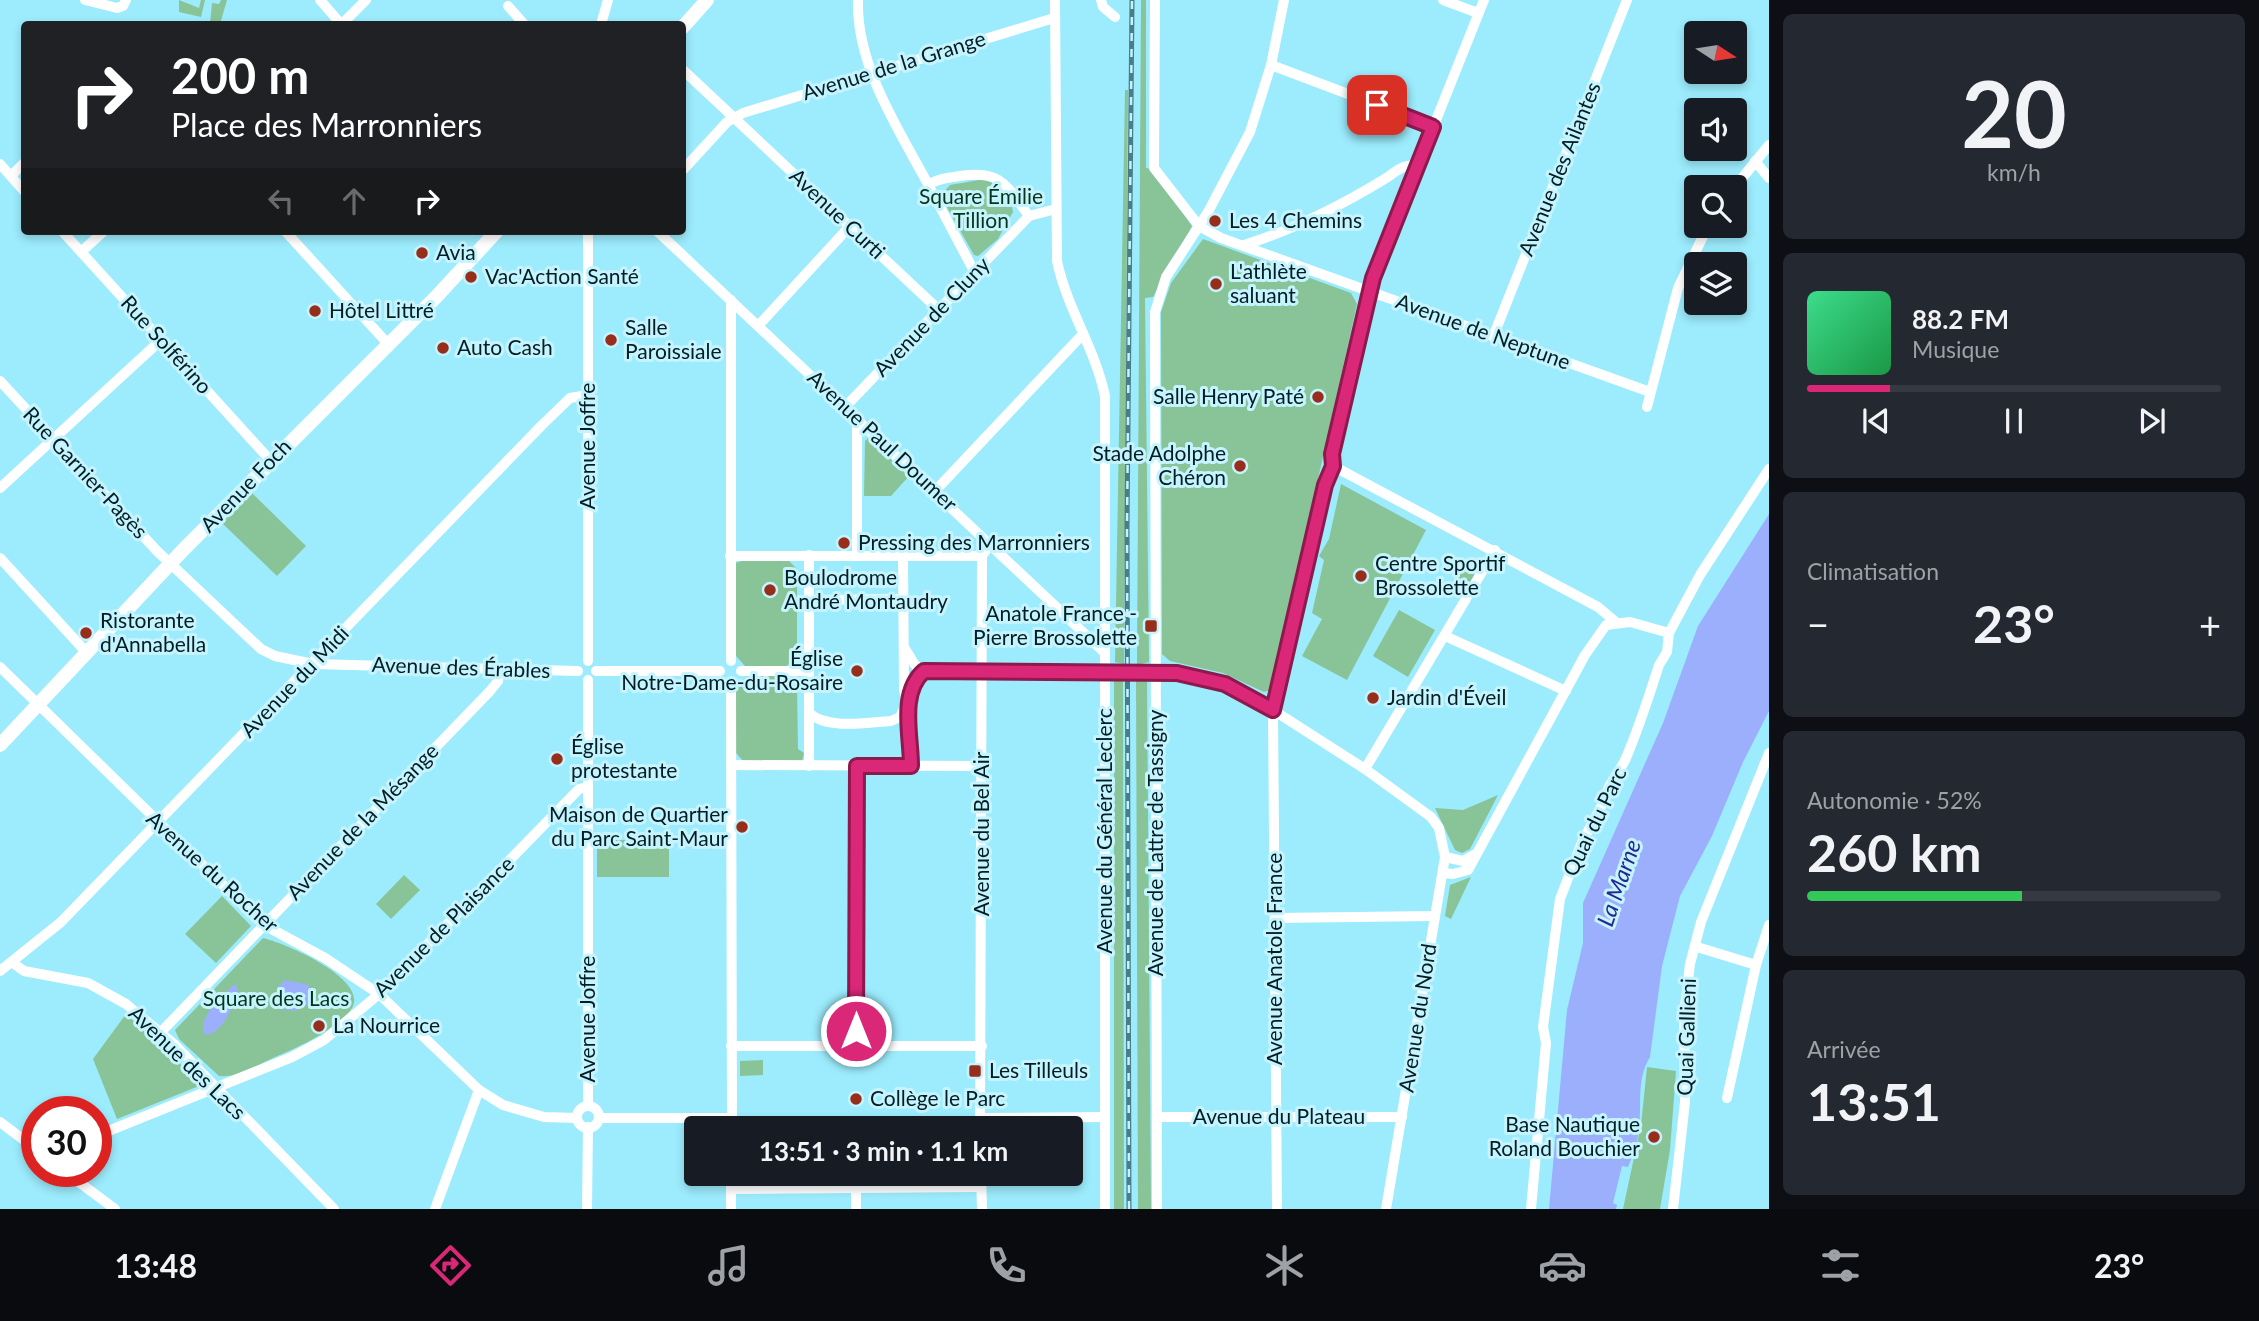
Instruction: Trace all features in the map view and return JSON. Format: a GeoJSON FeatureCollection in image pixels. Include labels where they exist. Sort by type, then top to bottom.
{"type":"FeatureCollection","features":[{"type":"Feature","properties":{"kind":"main road"},"geometry":{"type":"LineString","coordinates":[[686,24],[707,0]]}},
{"type":"Feature","properties":{"kind":"main road","name":"Avenue Foch"},"geometry":{"type":"LineString","coordinates":[[0,745],[270,460],[388,344],[493,235]]}},
{"type":"Feature","properties":{"kind":"street"},"geometry":{"type":"LineString","coordinates":[[85,0],[117,8],[123,6],[126,0]]}},
{"type":"Feature","properties":{"kind":"street"},"geometry":{"type":"LineString","coordinates":[[320,0],[339,21]]}},
{"type":"Feature","properties":{"kind":"street"},"geometry":{"type":"LineString","coordinates":[[345,21],[366,0]]}},
{"type":"Feature","properties":{"kind":"street"},"geometry":{"type":"LineString","coordinates":[[602,21],[608,0]]}},
{"type":"Feature","properties":{"kind":"street"},"geometry":{"type":"LineString","coordinates":[[858,0],[860,27],[873,72],[890,115],[975,273]]}},
{"type":"Feature","properties":{"kind":"street","name":"Avenue du Général Leclerc"},"geometry":{"type":"LineString","coordinates":[[1055,0],[1057,261],[1062,285],[1094,355],[1105,396],[1105,1209]]}},
{"type":"Feature","properties":{"kind":"street"},"geometry":{"type":"LineString","coordinates":[[1101,0],[1103,7],[1115,18]]}},
{"type":"Feature","properties":{"kind":"street"},"geometry":{"type":"LineString","coordinates":[[1155,0],[1154,168],[1199,226]]}},
{"type":"Feature","properties":{"kind":"street","name":"Avenue de Lattre de Tassigny"},"geometry":{"type":"LineString","coordinates":[[1157,1209],[1155,312],[1160,288],[1238,161],[1250,132],[1270,65],[1284,0]]}},
{"type":"Feature","properties":{"kind":"street"},"geometry":{"type":"LineString","coordinates":[[1443,0],[1478,13]]}},
{"type":"Feature","properties":{"kind":"street","name":"Avenue Anatole France"},"geometry":{"type":"LineString","coordinates":[[1277,1209],[1273,710],[1325,485],[1333,466],[1332,454],[1370,291],[1484,0]]}},
{"type":"Feature","properties":{"kind":"street","name":"Avenue des Ailantes"},"geometry":{"type":"LineString","coordinates":[[1493,337],[1627,0]]}},
{"type":"Feature","properties":{"kind":"street"},"geometry":{"type":"LineString","coordinates":[[508,6],[521,21]]}},
{"type":"Feature","properties":{"kind":"street","name":"Avenue de la Grange"},"geometry":{"type":"LineString","coordinates":[[734,116],[1054,18]]}},
{"type":"Feature","properties":{"kind":"street"},"geometry":{"type":"LineString","coordinates":[[1270,65],[1433,127]]}},
{"type":"Feature","properties":{"kind":"street","name":"Avenue Curti"},"geometry":{"type":"LineString","coordinates":[[686,73],[940,311]]}},
{"type":"Feature","properties":{"kind":"street"},"geometry":{"type":"LineString","coordinates":[[686,167],[734,116]]}},
{"type":"Feature","properties":{"kind":"street"},"geometry":{"type":"LineString","coordinates":[[1744,175],[1769,145]]}},
{"type":"Feature","properties":{"kind":"street"},"geometry":{"type":"LineString","coordinates":[[1755,161],[1769,178]]}},
{"type":"Feature","properties":{"kind":"street"},"geometry":{"type":"LineString","coordinates":[[0,164],[21,188]]}},
{"type":"Feature","properties":{"kind":"street"},"geometry":{"type":"LineString","coordinates":[[10,176],[21,166]]}},
{"type":"Feature","properties":{"kind":"street"},"geometry":{"type":"LineString","coordinates":[[1244,245],[1271,237],[1354,197],[1403,166],[1417,166]]}},
{"type":"Feature","properties":{"kind":"street"},"geometry":{"type":"LineString","coordinates":[[928,185],[947,178],[981,173],[1003,181],[1029,216],[1056,209]]}},
{"type":"Feature","properties":{"kind":"street","name":"Avenue de Cluny"},"geometry":{"type":"LineString","coordinates":[[845,407],[1029,216]]}},
{"type":"Feature","properties":{"kind":"street"},"geometry":{"type":"LineString","coordinates":[[758,326],[850,226]]}},
{"type":"Feature","properties":{"kind":"street","name":"Avenue de Neptune"},"geometry":{"type":"LineString","coordinates":[[1199,226],[1493,337],[1650,392]]}},
{"type":"Feature","properties":{"kind":"street","name":"Rue Solférino"},"geometry":{"type":"LineString","coordinates":[[66,235],[270,460]]}},
{"type":"Feature","properties":{"kind":"street"},"geometry":{"type":"LineString","coordinates":[[81,251],[99,235]]}},
{"type":"Feature","properties":{"kind":"street"},"geometry":{"type":"LineString","coordinates":[[289,235],[388,344]]}},
{"type":"Feature","properties":{"kind":"street","name":"Avenue Joffre"},"geometry":{"type":"LineString","coordinates":[[588,235],[588,661]]}},
{"type":"Feature","properties":{"kind":"street","name":"Avenue Paul Doumer"},"geometry":{"type":"LineString","coordinates":[[661,235],[991,542],[1105,653]]}},
{"type":"Feature","properties":{"kind":"street"},"geometry":{"type":"LineString","coordinates":[[1647,407],[1678,288],[1702,238]]}},
{"type":"Feature","properties":{"kind":"street"},"geometry":{"type":"LineString","coordinates":[[731,300],[731,661]]}},
{"type":"Feature","properties":{"kind":"street"},"geometry":{"type":"LineString","coordinates":[[934,491],[1083,334]]}},
{"type":"Feature","properties":{"kind":"street"},"geometry":{"type":"LineString","coordinates":[[0,488],[161,340]]}},
{"type":"Feature","properties":{"kind":"street","name":"Rue Garnier-Pagès"},"geometry":{"type":"LineString","coordinates":[[0,381],[170,564]]}},
{"type":"Feature","properties":{"kind":"street","name":"Avenue du Midi"},"geometry":{"type":"LineString","coordinates":[[0,971],[61,922],[551,416],[570,398],[588,395]]}},
{"type":"Feature","properties":{"kind":"street"},"geometry":{"type":"LineString","coordinates":[[857,418],[857,555]]}},
{"type":"Feature","properties":{"kind":"street"},"geometry":{"type":"LineString","coordinates":[[1333,466],[1598,607],[1617,623]]}},
{"type":"Feature","properties":{"kind":"street","name":"Quai du Parc"},"geometry":{"type":"LineString","coordinates":[[1531,1209],[1546,1043],[1543,1027],[1560,899],[1581,842],[1604,802],[1606,790],[1618,776],[1626,758],[1659,665],[1667,652],[1669,633],[1700,576],[1769,469]]}},
{"type":"Feature","properties":{"kind":"street"},"geometry":{"type":"LineString","coordinates":[[730,556],[982,556],[991,542]]}},
{"type":"Feature","properties":{"kind":"street"},"geometry":{"type":"LineString","coordinates":[[1365,769],[1495,551]]}},
{"type":"Feature","properties":{"kind":"street"},"geometry":{"type":"LineString","coordinates":[[809,555],[809,766]]}},
{"type":"Feature","properties":{"kind":"street"},"geometry":{"type":"LineString","coordinates":[[903,556],[904,646],[911,766]]}},
{"type":"Feature","properties":{"kind":"street","name":"Avenue du Bel Air"},"geometry":{"type":"LineString","coordinates":[[980,1116],[982,556]]}},
{"type":"Feature","properties":{"kind":"street"},"geometry":{"type":"LineString","coordinates":[[0,558],[87,653]]}},
{"type":"Feature","properties":{"kind":"street","name":"Avenue des Érables"},"geometry":{"type":"LineString","coordinates":[[170,564],[261,649],[275,656],[313,664],[578,671]]}},
{"type":"Feature","properties":{"kind":"street"},"geometry":{"type":"LineString","coordinates":[[809,600],[904,599]]}},
{"type":"Feature","properties":{"kind":"street"},"geometry":{"type":"LineString","coordinates":[[1443,873],[1453,874],[1468,870],[1566,691],[1606,625],[1630,622],[1669,633]]}},
{"type":"Feature","properties":{"kind":"street"},"geometry":{"type":"LineString","coordinates":[[1446,636],[1566,691]]}},
{"type":"Feature","properties":{"kind":"street"},"geometry":{"type":"LineString","coordinates":[[904,646],[915,665],[924,671],[1155,671],[1198,676],[1225,684],[1273,710],[1365,769],[1431,817],[1438,828],[1445,857],[1464,861],[1478,853]]}},
{"type":"Feature","properties":{"kind":"street"},"geometry":{"type":"LineString","coordinates":[[596,671],[594,665],[588,661],[582,663],[578,671],[582,679],[588,680],[596,671],[720,671]]}},
{"type":"Feature","properties":{"kind":"street"},"geometry":{"type":"LineString","coordinates":[[731,661],[739,665],[741,671],[737,680],[731,682],[722,677],[720,671],[725,663],[731,661]]}},
{"type":"Feature","properties":{"kind":"street","name":"Avenue du Rocher"},"geometry":{"type":"LineString","coordinates":[[0,667],[264,925],[325,958],[379,994],[479,1090],[503,1105],[528,1114],[578,1118]]}},
{"type":"Feature","properties":{"kind":"street","name":"Avenue de la Mésange"},"geometry":{"type":"LineString","coordinates":[[160,1032],[490,691],[498,681],[499,670]]}},
{"type":"Feature","properties":{"kind":"street"},"geometry":{"type":"LineString","coordinates":[[741,671],[809,671]]}},
{"type":"Feature","properties":{"kind":"street"},"geometry":{"type":"LineString","coordinates":[[809,713],[816,719],[827,722],[891,721],[900,717],[916,678],[924,671]]}},
{"type":"Feature","properties":{"kind":"street","name":"Avenue Joffre"},"geometry":{"type":"LineString","coordinates":[[588,680],[588,1106]]}},
{"type":"Feature","properties":{"kind":"street"},"geometry":{"type":"LineString","coordinates":[[731,682],[732,1116]]}},
{"type":"Feature","properties":{"kind":"street","name":"Quai Gallieni"},"geometry":{"type":"LineString","coordinates":[[1673,1209],[1685,1102],[1684,1015],[1690,964],[1697,947],[1701,922],[1769,753]]}},
{"type":"Feature","properties":{"kind":"street"},"geometry":{"type":"LineString","coordinates":[[731,765],[982,766]]}},
{"type":"Feature","properties":{"kind":"street"},"geometry":{"type":"LineString","coordinates":[[856,1046],[857,766]]}},
{"type":"Feature","properties":{"kind":"street","name":"Avenue de Plaisance"},"geometry":{"type":"LineString","coordinates":[[112,1130],[292,1057],[324,1040],[379,994],[579,789],[587,788]]}},
{"type":"Feature","properties":{"kind":"street","name":"Avenue du Nord"},"geometry":{"type":"LineString","coordinates":[[1387,1209],[1445,857]]}},
{"type":"Feature","properties":{"kind":"street"},"geometry":{"type":"LineString","coordinates":[[1275,918],[1435,916]]}},
{"type":"Feature","properties":{"kind":"street"},"geometry":{"type":"LineString","coordinates":[[1727,1098],[1756,965],[1769,925]]}},
{"type":"Feature","properties":{"kind":"street"},"geometry":{"type":"LineString","coordinates":[[1697,947],[1756,965]]}},
{"type":"Feature","properties":{"kind":"street","name":"Avenue des Lacs"},"geometry":{"type":"LineString","coordinates":[[13,962],[24,971],[88,983],[125,1004],[160,1032],[334,1209]]}},
{"type":"Feature","properties":{"kind":"street"},"geometry":{"type":"LineString","coordinates":[[731,1046],[982,1046]]}},
{"type":"Feature","properties":{"kind":"street"},"geometry":{"type":"LineString","coordinates":[[435,1209],[479,1090]]}},
{"type":"Feature","properties":{"kind":"street"},"geometry":{"type":"LineString","coordinates":[[588,1106],[595,1108],[599,1118],[595,1125],[588,1127],[579,1123],[578,1118],[581,1109],[588,1106]]}},
{"type":"Feature","properties":{"kind":"street"},"geometry":{"type":"LineString","coordinates":[[1083,1118],[1105,1117]]}},
{"type":"Feature","properties":{"kind":"street","name":"Avenue du Plateau"},"geometry":{"type":"LineString","coordinates":[[1157,1117],[1402,1117]]}},
{"type":"Feature","properties":{"kind":"street"},"geometry":{"type":"LineString","coordinates":[[599,1118],[684,1121]]}},
{"type":"Feature","properties":{"kind":"street"},"geometry":{"type":"LineString","coordinates":[[0,1122],[21,1138]]}},
{"type":"Feature","properties":{"kind":"street"},"geometry":{"type":"LineString","coordinates":[[587,1209],[588,1127]]}},
{"type":"Feature","properties":{"kind":"street"},"geometry":{"type":"LineString","coordinates":[[731,1186],[731,1209]]}},
{"type":"Feature","properties":{"kind":"street"},"geometry":{"type":"LineString","coordinates":[[85,1187],[115,1209]]}},
{"type":"Feature","properties":{"kind":"street"},"geometry":{"type":"LineString","coordinates":[[731,1189],[981,1187],[982,1209]]}},
{"type":"Feature","properties":{"kind":"street"},"geometry":{"type":"LineString","coordinates":[[856,1188],[856,1209]]}},
{"type":"Feature","properties":{"kind":"green space"},"geometry":{"type":"Polygon","coordinates":[[[179,0],[199,8],[201,0],[205,0],[201,17],[179,12],[179,0]]]}},
{"type":"Feature","properties":{"kind":"green space"},"geometry":{"type":"Polygon","coordinates":[[[221,0],[227,0],[221,21],[210,21],[212,3],[219,4],[221,0]]]}},
{"type":"Feature","properties":{"kind":"green space"},"geometry":{"type":"Polygon","coordinates":[[[1141,0],[1146,0],[1146,168],[1152,169],[1192,226],[1153,297],[1145,298],[1149,662],[1137,665],[1141,0]]]}},
{"type":"Feature","properties":{"kind":"green space"},"geometry":{"type":"Polygon","coordinates":[[[1125,90],[1128,90],[1124,664],[1115,662],[1125,90]]]}},
{"type":"Feature","properties":{"kind":"green space","name":"Square Émilie Tillion"},"geometry":{"type":"Polygon","coordinates":[[[985,179],[1004,192],[1013,212],[998,239],[978,256],[974,255],[944,202],[943,193],[950,185],[985,179]]]}},
{"type":"Feature","properties":{"kind":"green space","name":"Stade Adolphe Chéron"},"geometry":{"type":"Polygon","coordinates":[[[1203,239],[1351,293],[1357,304],[1271,690],[1264,692],[1223,673],[1170,661],[1162,654],[1161,312],[1171,283],[1203,239]]]}},
{"type":"Feature","properties":{"kind":"green space"},"geometry":{"type":"Polygon","coordinates":[[[868,438],[909,476],[891,496],[864,496],[865,441],[868,438]]]}},
{"type":"Feature","properties":{"kind":"green space","name":"Centre Sportif Brossolette"},"geometry":{"type":"Polygon","coordinates":[[[1341,484],[1426,530],[1347,680],[1302,656],[1322,619],[1312,613],[1324,560],[1319,556],[1329,539],[1341,484]]]}},
{"type":"Feature","properties":{"kind":"green space"},"geometry":{"type":"Polygon","coordinates":[[[251,492],[306,546],[277,576],[222,523],[251,492]]]}},
{"type":"Feature","properties":{"kind":"green space"},"geometry":{"type":"Polygon","coordinates":[[[789,561],[797,569],[797,655],[787,666],[745,666],[736,656],[735,563],[789,561]]]}},
{"type":"Feature","properties":{"kind":"green space"},"geometry":{"type":"Polygon","coordinates":[[[1462,563],[1476,571],[1465,592],[1453,586],[1450,592],[1448,590],[1462,563]]]}},
{"type":"Feature","properties":{"kind":"green space"},"geometry":{"type":"Polygon","coordinates":[[[1399,610],[1435,630],[1408,677],[1373,656],[1399,610]]]}},
{"type":"Feature","properties":{"kind":"green space"},"geometry":{"type":"Polygon","coordinates":[[[747,676],[787,676],[797,685],[798,749],[804,753],[802,761],[744,762],[736,753],[736,685],[747,676]]]}},
{"type":"Feature","properties":{"kind":"green space"},"geometry":{"type":"Polygon","coordinates":[[[1114,678],[1123,678],[1124,1209],[1114,1209],[1114,678]]]}},
{"type":"Feature","properties":{"kind":"green space"},"geometry":{"type":"Polygon","coordinates":[[[1136,678],[1147,678],[1151,1209],[1138,1209],[1136,678]]]}},
{"type":"Feature","properties":{"kind":"green space"},"geometry":{"type":"Polygon","coordinates":[[[1498,795],[1470,849],[1462,853],[1455,850],[1435,808],[1463,810],[1498,795]]]}},
{"type":"Feature","properties":{"kind":"green space"},"geometry":{"type":"Polygon","coordinates":[[[597,840],[669,840],[669,877],[597,877],[597,840]]]}},
{"type":"Feature","properties":{"kind":"green space"},"geometry":{"type":"Polygon","coordinates":[[[404,875],[420,890],[391,919],[376,904],[404,875]]]}},
{"type":"Feature","properties":{"kind":"green space"},"geometry":{"type":"Polygon","coordinates":[[[1471,877],[1451,919],[1445,916],[1450,885],[1471,877]]]}},
{"type":"Feature","properties":{"kind":"green space"},"geometry":{"type":"Polygon","coordinates":[[[222,896],[251,926],[216,963],[185,934],[222,896]]]}},
{"type":"Feature","properties":{"kind":"green space","name":"Square des Lacs"},"geometry":{"type":"Polygon","coordinates":[[[263,938],[289,947],[337,974],[354,997],[352,1008],[338,1023],[306,1043],[240,1073],[219,1076],[179,1039],[175,1030],[263,938]]]}},
{"type":"Feature","properties":{"kind":"green space"},"geometry":{"type":"Polygon","coordinates":[[[126,1014],[200,1082],[199,1086],[117,1119],[112,1106],[112,1096],[108,1096],[93,1059],[126,1014]]]}},
{"type":"Feature","properties":{"kind":"green space"},"geometry":{"type":"Polygon","coordinates":[[[763,1060],[763,1075],[740,1076],[740,1061],[763,1060]]]}},
{"type":"Feature","properties":{"kind":"green space","name":"Base Nautique Roland Bouchier"},"geometry":{"type":"Polygon","coordinates":[[[1647,1067],[1676,1071],[1670,1150],[1660,1209],[1623,1209],[1641,1125],[1647,1067]]]}},
{"type":"Feature","properties":{"kind":"water","name":"La Marne"},"geometry":{"type":"Polygon","coordinates":[[[1769,514],[1769,711],[1743,762],[1712,836],[1680,896],[1662,966],[1650,1057],[1641,1083],[1638,1139],[1628,1167],[1622,1166],[1613,1203],[1617,1205],[1616,1209],[1549,1209],[1567,1010],[1583,943],[1583,903],[1663,723],[1698,626],[1769,514]]]}},
{"type":"Feature","properties":{"kind":"water"},"geometry":{"type":"Polygon","coordinates":[[[285,980],[309,985],[308,1004],[295,1011],[282,1009],[278,987],[285,980]]]}},
{"type":"Feature","properties":{"kind":"water"},"geometry":{"type":"Polygon","coordinates":[[[235,984],[238,989],[227,1018],[217,1030],[205,1035],[203,1028],[207,1014],[235,984]]]}},
{"type":"Feature","properties":{"kind":"railway"},"geometry":{"type":"LineString","coordinates":[[1129,1209],[1127,527],[1132,0]]}},
{"type":"Feature","properties":{"kind":"place","name":"Les 4 Chemins"},"geometry":{"type":"Point","coordinates":[1215,221]}},
{"type":"Feature","properties":{"kind":"place","name":"Avia"},"geometry":{"type":"Point","coordinates":[422,253]}},
{"type":"Feature","properties":{"kind":"place","name":"Vac'Action Santé"},"geometry":{"type":"Point","coordinates":[471,277]}},
{"type":"Feature","properties":{"kind":"place","name":"L'athlète saluant"},"geometry":{"type":"Point","coordinates":[1216,284]}},
{"type":"Feature","properties":{"kind":"place","name":"Hôtel Littré"},"geometry":{"type":"Point","coordinates":[315,311]}},
{"type":"Feature","properties":{"kind":"place","name":"Salle Paroissiale"},"geometry":{"type":"Point","coordinates":[611,340]}},
{"type":"Feature","properties":{"kind":"place","name":"Auto Cash"},"geometry":{"type":"Point","coordinates":[443,348]}},
{"type":"Feature","properties":{"kind":"place","name":"Salle Henry Paté"},"geometry":{"type":"Point","coordinates":[1318,397]}},
{"type":"Feature","properties":{"kind":"place","name":"Stade Adolphe Chéron"},"geometry":{"type":"Point","coordinates":[1240,466]}},
{"type":"Feature","properties":{"kind":"place","name":"Pressing des Marronniers"},"geometry":{"type":"Point","coordinates":[844,543]}},
{"type":"Feature","properties":{"kind":"place","name":"Centre Sportif Brossolette"},"geometry":{"type":"Point","coordinates":[1361,576]}},
{"type":"Feature","properties":{"kind":"place","name":"Boulodrome André Montaudry"},"geometry":{"type":"Point","coordinates":[770,590]}},
{"type":"Feature","properties":{"kind":"place","name":"Anatole France - Pierre Brossolette"},"geometry":{"type":"Point","coordinates":[1151,626]}},
{"type":"Feature","properties":{"kind":"place","name":"Ristorante d'Annabella"},"geometry":{"type":"Point","coordinates":[86,633]}},
{"type":"Feature","properties":{"kind":"place","name":"Église Notre-Dame-du-Rosaire"},"geometry":{"type":"Point","coordinates":[857,671]}},
{"type":"Feature","properties":{"kind":"place","name":"Jardin d'Éveil"},"geometry":{"type":"Point","coordinates":[1373,698]}},
{"type":"Feature","properties":{"kind":"place","name":"Église protestante"},"geometry":{"type":"Point","coordinates":[557,759]}},
{"type":"Feature","properties":{"kind":"place","name":"Maison de Quartier du Parc Saint-Maur"},"geometry":{"type":"Point","coordinates":[742,827]}},
{"type":"Feature","properties":{"kind":"place","name":"La Nourrice"},"geometry":{"type":"Point","coordinates":[319,1026]}},
{"type":"Feature","properties":{"kind":"place","name":"Les Tilleuls"},"geometry":{"type":"Point","coordinates":[975,1071]}},
{"type":"Feature","properties":{"kind":"place","name":"Collège le Parc"},"geometry":{"type":"Point","coordinates":[856,1099]}},
{"type":"Feature","properties":{"kind":"place","name":"Base Nautique Roland Bouchier"},"geometry":{"type":"Point","coordinates":[1654,1137]}},
{"type":"Feature","properties":{"kind":"route"},"geometry":{"type":"LineString","coordinates":[[856,1031],[857,766],[911,766],[910,713],[906,704],[916,678],[924,671],[1177,673],[1225,684],[1273,710],[1325,485],[1333,466],[1332,454],[1373,278],[1433,127],[1377,105]]}}]}
